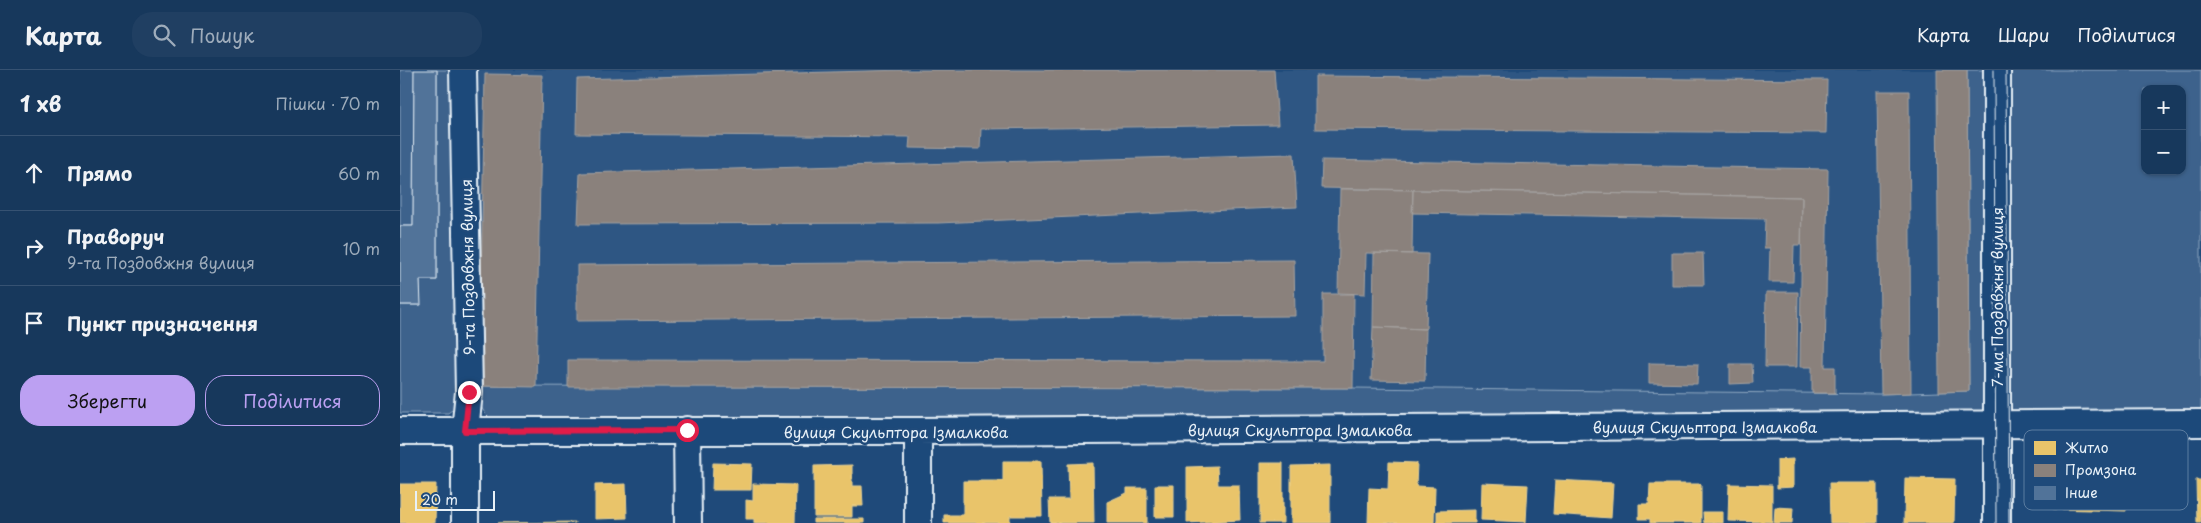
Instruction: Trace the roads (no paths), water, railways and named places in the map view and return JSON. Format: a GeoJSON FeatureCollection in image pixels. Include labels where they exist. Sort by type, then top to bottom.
{"type":"FeatureCollection","features":[{"type":"Feature","properties":{"kind":"street","name":"9-та Поздовжня вулиця"},"geometry":{"type":"LineString","coordinates":[[464,70],[469,392],[465,431],[466,523]]}},
{"type":"Feature","properties":{"kind":"street","name":"7-ма Поздовжня вулиця"},"geometry":{"type":"LineString","coordinates":[[1997,70],[1997,523]]}},
{"type":"Feature","properties":{"kind":"street","name":"вулиця Скульптора Ізмалкова"},"geometry":{"type":"LineString","coordinates":[[400,431],[918,431],[2201,423]]}},
{"type":"Feature","properties":{"kind":"street"},"geometry":{"type":"LineString","coordinates":[[687,430],[688,523]]}},
{"type":"Feature","properties":{"kind":"street"},"geometry":{"type":"LineString","coordinates":[[918,431],[918,523]]}},
{"type":"Feature","properties":{"kind":"tram line"},"geometry":{"type":"LineString","coordinates":[[1994,70],[1996,523]]}},
{"type":"Feature","properties":{"kind":"tram line"},"geometry":{"type":"LineString","coordinates":[[2006,70],[2009,523]]}}]}
